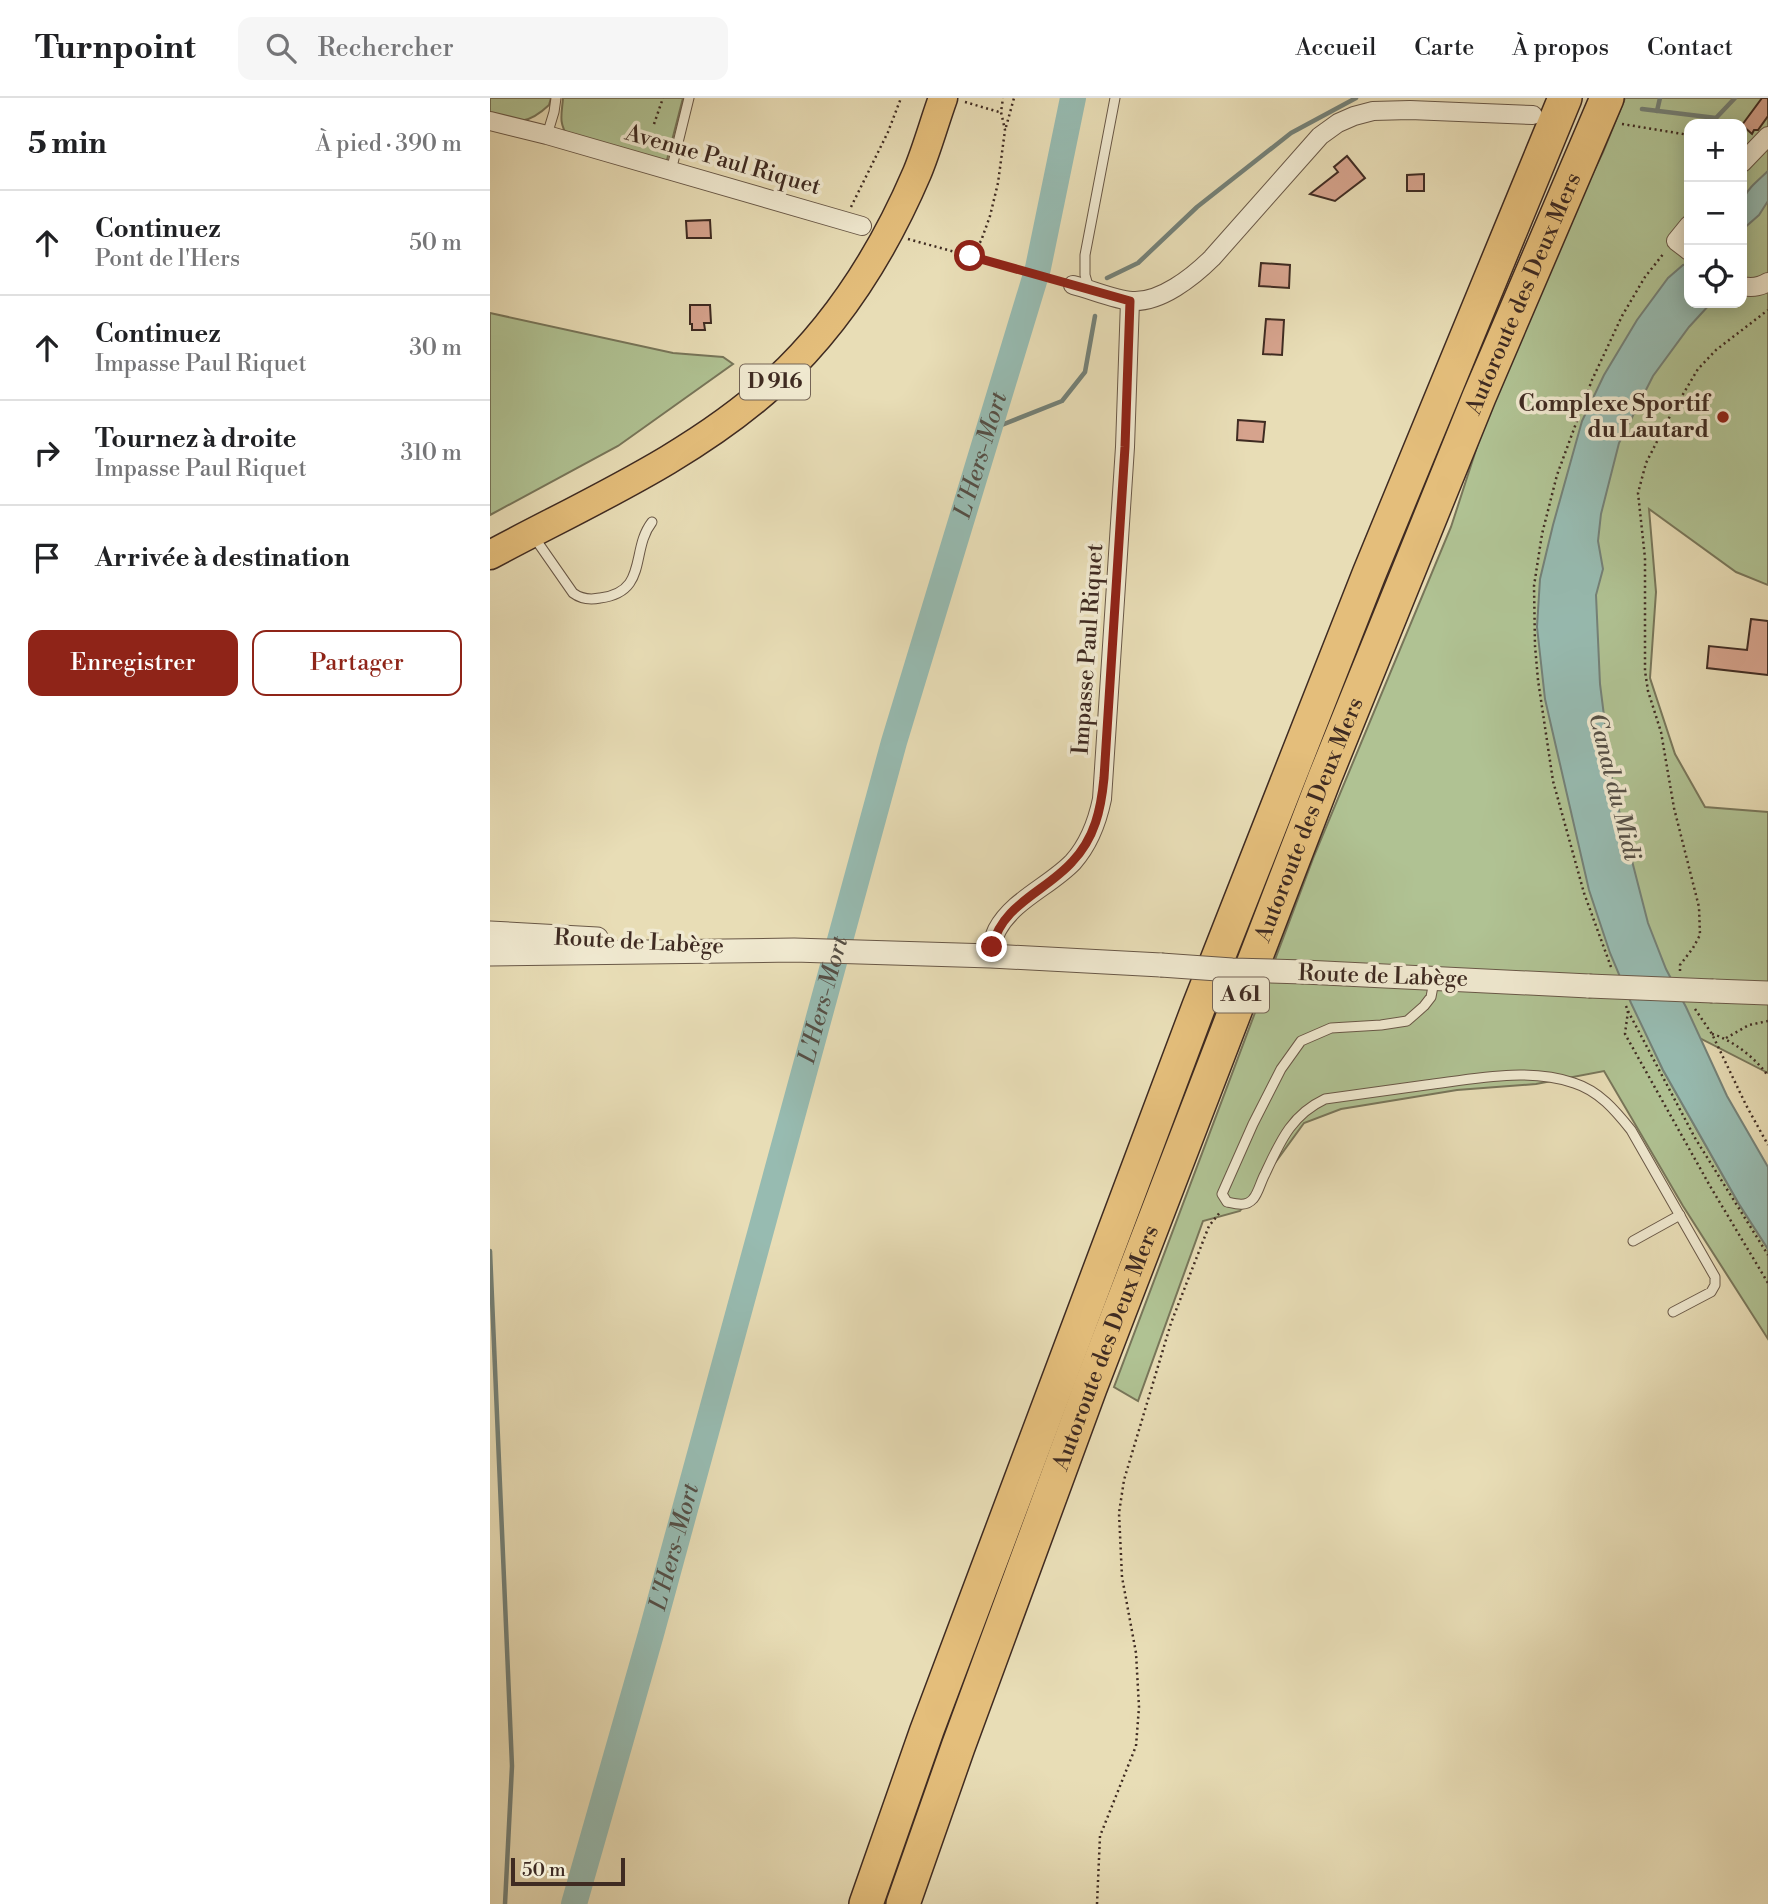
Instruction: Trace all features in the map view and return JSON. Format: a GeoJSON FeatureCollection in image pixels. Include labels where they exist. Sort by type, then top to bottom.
{"type":"FeatureCollection","features":[{"type":"Feature","properties":{"kind":"highway","name":"Autoroute des Deux Mers"},"geometry":{"type":"LineString","coordinates":[[866,1904],[927,1730],[1199,1006],[1369,574],[1565,98]]}},
{"type":"Feature","properties":{"kind":"highway","name":"Autoroute des Deux Mers"},"geometry":{"type":"LineString","coordinates":[[902,1904],[1090,1388],[1320,790],[1479,397],[1613,111]]}},
{"type":"Feature","properties":{"kind":"main road","name":"D 916"},"geometry":{"type":"LineString","coordinates":[[490,555],[676,454],[746,405],[794,363],[832,320],[863,275],[954,100]]}},
{"type":"Feature","properties":{"kind":"street"},"geometry":{"type":"LineString","coordinates":[[1081,287],[1130,301],[1143,300],[1181,285],[1212,258],[1320,136],[1346,120],[1373,111],[1410,110],[1533,115]]}},
{"type":"Feature","properties":{"kind":"street","name":"Avenue Paul Riquet"},"geometry":{"type":"LineString","coordinates":[[490,121],[862,226]]}},
{"type":"Feature","properties":{"kind":"street"},"geometry":{"type":"LineString","coordinates":[[1747,158],[1768,136]]}},
{"type":"Feature","properties":{"kind":"street"},"geometry":{"type":"LineString","coordinates":[[1747,287],[1768,282]]}},
{"type":"Feature","properties":{"kind":"street","name":"Impasse Paul Riquet"},"geometry":{"type":"LineString","coordinates":[[990,956],[996,932],[1008,915],[1071,864],[1090,838],[1098,819],[1105,764],[1126,423],[1130,301]]}},
{"type":"Feature","properties":{"kind":"street","name":"Route de Labège"},"geometry":{"type":"LineString","coordinates":[[490,933],[791,950],[990,956],[1232,970],[1768,993]]}},
{"type":"Feature","properties":{"kind":"street","name":"Route de Labège"},"geometry":{"type":"LineString","coordinates":[[490,954],[791,950]]}},
{"type":"Feature","properties":{"kind":"lane"},"geometry":{"type":"LineString","coordinates":[[547,135],[556,98]]}},
{"type":"Feature","properties":{"kind":"lane"},"geometry":{"type":"LineString","coordinates":[[671,171],[689,98]]}},
{"type":"Feature","properties":{"kind":"lane"},"geometry":{"type":"LineString","coordinates":[[1081,287],[1115,98]]}},
{"type":"Feature","properties":{"kind":"lane"},"geometry":{"type":"LineString","coordinates":[[531,533],[573,593],[579,597],[595,599],[614,594],[632,581],[637,571],[644,536],[652,522]]}},
{"type":"Feature","properties":{"kind":"lane"},"geometry":{"type":"LineString","coordinates":[[1435,978],[1431,997],[1407,1021],[1331,1028],[1301,1041],[1290,1054],[1253,1124],[1222,1194],[1227,1202],[1242,1205],[1253,1199],[1276,1150],[1296,1118],[1310,1106],[1325,1099],[1509,1075],[1543,1076],[1574,1082],[1597,1093],[1631,1130],[1715,1277],[1711,1292],[1673,1312]]}},
{"type":"Feature","properties":{"kind":"lane"},"geometry":{"type":"LineString","coordinates":[[1633,1241],[1680,1215]]}},
{"type":"Feature","properties":{"kind":"path"},"geometry":{"type":"LineString","coordinates":[[654,124],[663,98]]}},
{"type":"Feature","properties":{"kind":"path"},"geometry":{"type":"LineString","coordinates":[[839,219],[852,207],[901,98]]}},
{"type":"Feature","properties":{"kind":"path"},"geometry":{"type":"LineString","coordinates":[[1003,98],[1001,112],[1005,130]]}},
{"type":"Feature","properties":{"kind":"path"},"geometry":{"type":"LineString","coordinates":[[970,256],[981,241],[990,216],[998,183],[1005,130],[1014,98]]}},
{"type":"Feature","properties":{"kind":"path"},"geometry":{"type":"LineString","coordinates":[[954,100],[1001,112]]}},
{"type":"Feature","properties":{"kind":"path"},"geometry":{"type":"LineString","coordinates":[[1613,111],[1684,133]]}},
{"type":"Feature","properties":{"kind":"path"},"geometry":{"type":"LineString","coordinates":[[905,238],[1081,287]]}},
{"type":"Feature","properties":{"kind":"path"},"geometry":{"type":"LineString","coordinates":[[1615,976],[1584,893],[1553,781],[1538,680],[1534,586],[1542,534],[1558,475],[1592,380],[1622,316],[1640,286],[1665,252],[1683,246]]}},
{"type":"Feature","properties":{"kind":"path"},"geometry":{"type":"LineString","coordinates":[[1680,965],[1700,935],[1699,907],[1674,808],[1661,732],[1648,691],[1645,671],[1645,558],[1638,493],[1646,463],[1698,369],[1716,350],[1768,310]]}},
{"type":"Feature","properties":{"kind":"path"},"geometry":{"type":"LineString","coordinates":[[1623,1000],[1695,1138],[1768,1255]]}},
{"type":"Feature","properties":{"kind":"path"},"geometry":{"type":"LineString","coordinates":[[1628,1011],[1625,1034],[1768,1283]]}},
{"type":"Feature","properties":{"kind":"path"},"geometry":{"type":"LineString","coordinates":[[1726,1038],[1749,1025],[1768,1021]]}},
{"type":"Feature","properties":{"kind":"path"},"geometry":{"type":"LineString","coordinates":[[1768,1076],[1726,1038],[1712,1034],[1768,1145]]}},
{"type":"Feature","properties":{"kind":"path"},"geometry":{"type":"LineString","coordinates":[[1097,1904],[1100,1836],[1136,1746],[1139,1707],[1136,1653],[1122,1577],[1119,1513],[1125,1480],[1171,1323],[1209,1226],[1227,1202]]}},
{"type":"Feature","properties":{"kind":"green space"},"geometry":{"type":"Polygon","coordinates":[[[490,98],[551,98],[549,105],[542,112],[522,121],[515,121],[490,117],[490,98]]]}},
{"type":"Feature","properties":{"kind":"green space"},"geometry":{"type":"Polygon","coordinates":[[[563,98],[683,98],[667,160],[659,166],[568,136],[562,122],[563,98]]]}},
{"type":"Feature","properties":{"kind":"green space"},"geometry":{"type":"Polygon","coordinates":[[[1625,98],[1768,98],[1768,585],[1736,572],[1649,509],[1656,592],[1650,678],[1675,754],[1705,807],[1768,812],[1768,1073],[1633,1004],[1663,1070],[1739,1204],[1768,1249],[1768,1339],[1683,1206],[1604,1071],[1536,1084],[1457,1090],[1341,1109],[1304,1123],[1240,1211],[1203,1221],[1138,1401],[1114,1387],[1314,856],[1451,527],[1509,348],[1603,152],[1625,98]]]}},
{"type":"Feature","properties":{"kind":"green space"},"geometry":{"type":"Polygon","coordinates":[[[490,313],[673,353],[723,357],[733,364],[618,446],[490,515],[490,313]]]}},
{"type":"Feature","properties":{"kind":"water"},"geometry":{"type":"Polygon","coordinates":[[[1768,171],[1768,201],[1759,215],[1747,226],[1747,193],[1768,171]]]}},
{"type":"Feature","properties":{"kind":"water"},"geometry":{"type":"Polygon","coordinates":[[[1683,265],[1684,308],[1706,308],[1653,376],[1619,443],[1601,514],[1598,541],[1603,569],[1596,595],[1600,684],[1613,787],[1648,923],[1666,969],[1727,1096],[1768,1167],[1768,1249],[1739,1204],[1663,1070],[1610,953],[1589,890],[1545,699],[1537,627],[1540,579],[1582,421],[1604,375],[1637,320],[1668,278],[1683,265]]]}},
{"type":"Feature","properties":{"kind":"building"},"geometry":{"type":"Polygon","coordinates":[[[1762,98],[1768,98],[1768,116],[1752,134],[1747,130],[1746,119],[1762,98]]]}},
{"type":"Feature","properties":{"kind":"building"},"geometry":{"type":"Polygon","coordinates":[[[1347,156],[1365,178],[1335,201],[1310,194],[1338,172],[1334,167],[1347,156]]]}},
{"type":"Feature","properties":{"kind":"building"},"geometry":{"type":"Polygon","coordinates":[[[1424,174],[1424,191],[1407,191],[1407,175],[1424,174]]]}},
{"type":"Feature","properties":{"kind":"building"},"geometry":{"type":"Polygon","coordinates":[[[710,220],[711,238],[687,238],[686,221],[710,220]]]}},
{"type":"Feature","properties":{"kind":"building"},"geometry":{"type":"Polygon","coordinates":[[[1261,263],[1290,265],[1289,288],[1259,286],[1261,263]]]}},
{"type":"Feature","properties":{"kind":"building"},"geometry":{"type":"Polygon","coordinates":[[[690,305],[710,305],[711,323],[704,323],[705,330],[692,330],[690,305]]]}},
{"type":"Feature","properties":{"kind":"building"},"geometry":{"type":"Polygon","coordinates":[[[1266,319],[1284,320],[1282,355],[1263,354],[1266,319]]]}},
{"type":"Feature","properties":{"kind":"building"},"geometry":{"type":"Polygon","coordinates":[[[1238,420],[1265,422],[1263,442],[1237,440],[1238,420]]]}},
{"type":"Feature","properties":{"kind":"building"},"geometry":{"type":"Polygon","coordinates":[[[1751,619],[1768,621],[1768,675],[1707,668],[1709,646],[1747,650],[1751,619]]]}},
{"type":"Feature","properties":{"kind":"waterway","name":"L'Hers-Mort"},"geometry":{"type":"LineString","coordinates":[[574,1904],[651,1634],[894,742],[1038,268],[1073,98]]}},
{"type":"Feature","properties":{"kind":"waterway"},"geometry":{"type":"LineString","coordinates":[[1107,278],[1138,263],[1197,207],[1291,133],[1356,98]]}},
{"type":"Feature","properties":{"kind":"waterway"},"geometry":{"type":"LineString","coordinates":[[1657,111],[1660,98]]}},
{"type":"Feature","properties":{"kind":"waterway"},"geometry":{"type":"LineString","coordinates":[[1642,109],[1716,118],[1735,98]]}},
{"type":"Feature","properties":{"kind":"waterway"},"geometry":{"type":"LineString","coordinates":[[989,430],[1062,401],[1085,372],[1095,316]]}},
{"type":"Feature","properties":{"kind":"waterway"},"geometry":{"type":"LineString","coordinates":[[490,1251],[512,1766],[505,1904]]}},
{"type":"Feature","properties":{"kind":"place","name":"Complexe Sportif du Lautard"},"geometry":{"type":"Point","coordinates":[1723,417]}},
{"type":"Feature","properties":{"kind":"route"},"geometry":{"type":"LineString","coordinates":[[970,256],[1130,301],[1125,447],[1104,778],[1098,819],[1090,838],[1071,864],[1008,915],[996,932],[992,947]]}},
{"type":"Feature","properties":{"kind":"water label","name":"Canal du Midi"},"geometry":{"type":"Point","coordinates":[1614,787]}}]}
